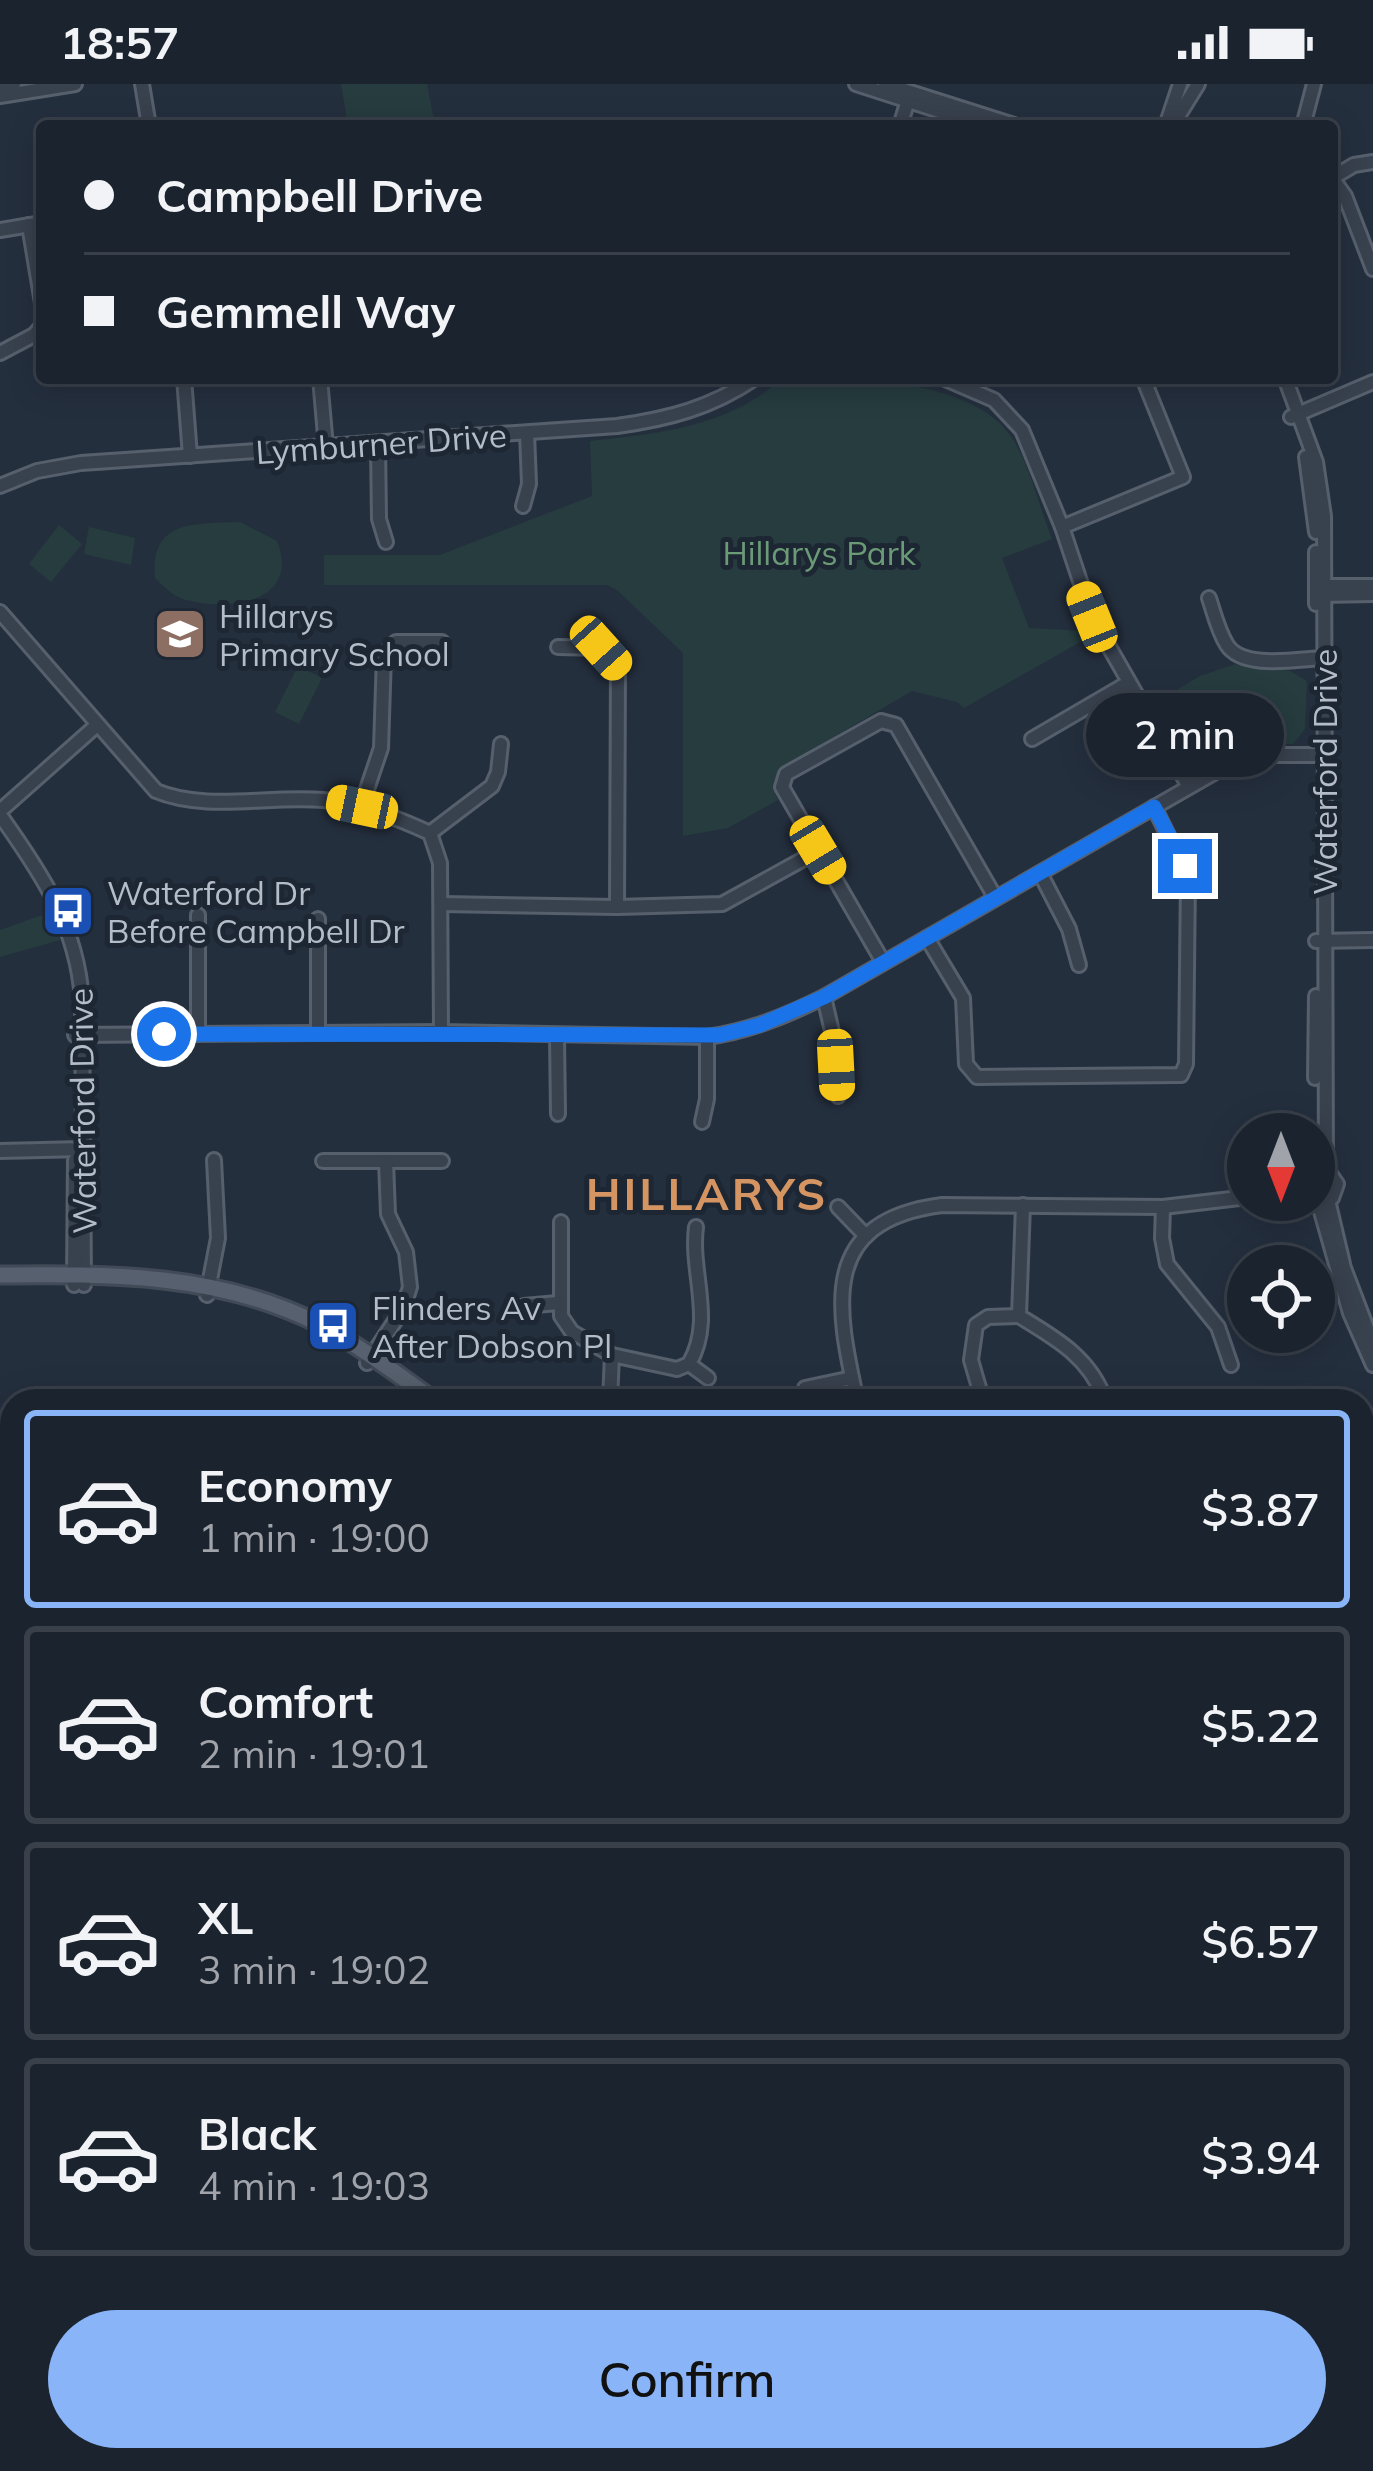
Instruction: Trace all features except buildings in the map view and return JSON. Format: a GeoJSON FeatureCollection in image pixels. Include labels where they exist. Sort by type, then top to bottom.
{"type":"FeatureCollection","features":[{"type":"Feature","properties":{"kind":"main road"},"geometry":{"type":"LineString","coordinates":[[0,1275],[208,1291],[275,1315],[370,1359],[416,1389]]}},
{"type":"Feature","properties":{"kind":"main road"},"geometry":{"type":"LineString","coordinates":[[0,1285],[79,1280]]}},
{"type":"Feature","properties":{"kind":"main road"},"geometry":{"type":"LineString","coordinates":[[370,1359],[405,1389]]}},
{"type":"Feature","properties":{"kind":"street"},"geometry":{"type":"LineString","coordinates":[[0,86],[14,84]]}},
{"type":"Feature","properties":{"kind":"street"},"geometry":{"type":"LineString","coordinates":[[0,96],[74,84]]}},
{"type":"Feature","properties":{"kind":"street"},"geometry":{"type":"LineString","coordinates":[[142,84],[148,120]]}},
{"type":"Feature","properties":{"kind":"street"},"geometry":{"type":"LineString","coordinates":[[856,84],[995,120]]}},
{"type":"Feature","properties":{"kind":"street"},"geometry":{"type":"LineString","coordinates":[[885,84],[970,120]]}},
{"type":"Feature","properties":{"kind":"street"},"geometry":{"type":"LineString","coordinates":[[1305,120],[1314,84]]}},
{"type":"Feature","properties":{"kind":"street"},"geometry":{"type":"LineString","coordinates":[[1171,120],[1190,85]]}},
{"type":"Feature","properties":{"kind":"street"},"geometry":{"type":"LineString","coordinates":[[901,120],[909,97]]}},
{"type":"Feature","properties":{"kind":"street"},"geometry":{"type":"LineString","coordinates":[[1338,174],[1373,162]]}},
{"type":"Feature","properties":{"kind":"street"},"geometry":{"type":"LineString","coordinates":[[1338,186],[1373,269]]}},
{"type":"Feature","properties":{"kind":"street"},"geometry":{"type":"LineString","coordinates":[[0,230],[36,224]]}},
{"type":"Feature","properties":{"kind":"street"},"geometry":{"type":"LineString","coordinates":[[0,353],[36,333]]}},
{"type":"Feature","properties":{"kind":"street"},"geometry":{"type":"LineString","coordinates":[[1295,415],[1373,382]]}},
{"type":"Feature","properties":{"kind":"street"},"geometry":{"type":"LineString","coordinates":[[184,384],[190,456]]}},
{"type":"Feature","properties":{"kind":"street"},"geometry":{"type":"LineString","coordinates":[[321,384],[326,447]]}},
{"type":"Feature","properties":{"kind":"street","name":"Lymburner Drive"},"geometry":{"type":"LineString","coordinates":[[0,486],[62,465],[527,433],[671,418],[745,384]]}},
{"type":"Feature","properties":{"kind":"street"},"geometry":{"type":"LineString","coordinates":[[957,384],[994,400],[1030,444],[1092,617],[1188,785]]}},
{"type":"Feature","properties":{"kind":"street"},"geometry":{"type":"LineString","coordinates":[[1062,527],[1183,477],[1145,384]]}},
{"type":"Feature","properties":{"kind":"street","name":"Waterford Drive"},"geometry":{"type":"LineString","coordinates":[[1283,384],[1321,485],[1318,1113]]}},
{"type":"Feature","properties":{"kind":"street"},"geometry":{"type":"LineString","coordinates":[[524,506],[530,484],[527,433]]}},
{"type":"Feature","properties":{"kind":"street"},"geometry":{"type":"LineString","coordinates":[[378,443],[379,519],[386,542]]}},
{"type":"Feature","properties":{"kind":"street"},"geometry":{"type":"LineString","coordinates":[[1320,590],[1373,590]]}},
{"type":"Feature","properties":{"kind":"street"},"geometry":{"type":"LineString","coordinates":[[1209,598],[1224,640],[1236,654],[1253,659],[1320,658]]}},
{"type":"Feature","properties":{"kind":"street"},"geometry":{"type":"LineString","coordinates":[[0,612],[148,783],[179,799],[318,799],[362,807],[430,833],[438,850],[442,904],[441,1033]]}},
{"type":"Feature","properties":{"kind":"street"},"geometry":{"type":"LineString","coordinates":[[362,807],[381,748],[384,655],[396,642],[442,642]]}},
{"type":"Feature","properties":{"kind":"street"},"geometry":{"type":"LineString","coordinates":[[558,647],[601,648],[618,667],[616,907]]}},
{"type":"Feature","properties":{"kind":"street"},"geometry":{"type":"LineString","coordinates":[[1032,739],[1128,683]]}},
{"type":"Feature","properties":{"kind":"street"},"geometry":{"type":"LineString","coordinates":[[883,962],[782,787],[782,780],[861,730],[890,720],[995,897]]}},
{"type":"Feature","properties":{"kind":"street"},"geometry":{"type":"LineString","coordinates":[[0,813],[98,725]]}},
{"type":"Feature","properties":{"kind":"street"},"geometry":{"type":"LineString","coordinates":[[430,833],[492,786],[501,744]]}},
{"type":"Feature","properties":{"kind":"street"},"geometry":{"type":"LineString","coordinates":[[79,1035],[707,1036],[760,1025],[824,997],[1188,785],[1250,756],[1320,755]]}},
{"type":"Feature","properties":{"kind":"street"},"geometry":{"type":"LineString","coordinates":[[927,938],[963,998],[966,1064],[977,1077],[1181,1075],[1186,1064],[1188,876],[1154,807]]}},
{"type":"Feature","properties":{"kind":"street","name":"Waterford Drive"},"geometry":{"type":"LineString","coordinates":[[0,813],[40,872],[72,937],[81,977],[79,1280]]}},
{"type":"Feature","properties":{"kind":"street","name":"Waterford Drive"},"geometry":{"type":"LineString","coordinates":[[0,829],[30,869],[60,925],[79,1035]]}},
{"type":"Feature","properties":{"kind":"street"},"geometry":{"type":"LineString","coordinates":[[442,904],[722,904],[818,850]]}},
{"type":"Feature","properties":{"kind":"street"},"geometry":{"type":"LineString","coordinates":[[1040,873],[1069,929],[1078,965]]}},
{"type":"Feature","properties":{"kind":"street"},"geometry":{"type":"LineString","coordinates":[[198,915],[198,1033]]}},
{"type":"Feature","properties":{"kind":"street"},"geometry":{"type":"LineString","coordinates":[[318,919],[318,1034]]}},
{"type":"Feature","properties":{"kind":"street"},"geometry":{"type":"LineString","coordinates":[[1319,941],[1373,940]]}},
{"type":"Feature","properties":{"kind":"street"},"geometry":{"type":"LineString","coordinates":[[824,997],[834,1040],[838,1096]]}},
{"type":"Feature","properties":{"kind":"street"},"geometry":{"type":"LineString","coordinates":[[557,1036],[558,1114]]}},
{"type":"Feature","properties":{"kind":"street"},"geometry":{"type":"LineString","coordinates":[[702,1122],[707,1036]]}},
{"type":"Feature","properties":{"kind":"street"},"geometry":{"type":"LineString","coordinates":[[0,1151],[79,1149]]}},
{"type":"Feature","properties":{"kind":"street"},"geometry":{"type":"LineString","coordinates":[[208,1291],[218,1238],[214,1160]]}},
{"type":"Feature","properties":{"kind":"street"},"geometry":{"type":"LineString","coordinates":[[323,1161],[442,1161]]}},
{"type":"Feature","properties":{"kind":"street"},"geometry":{"type":"LineString","coordinates":[[370,1359],[403,1309],[410,1288],[406,1252],[388,1214],[386,1161]]}},
{"type":"Feature","properties":{"kind":"street"},"geometry":{"type":"LineString","coordinates":[[854,1389],[840,1324],[840,1294],[849,1263],[866,1236],[892,1219],[923,1208],[1162,1207],[1227,1199]]}},
{"type":"Feature","properties":{"kind":"street"},"geometry":{"type":"LineString","coordinates":[[1019,1316],[1022,1205]]}},
{"type":"Feature","properties":{"kind":"street"},"geometry":{"type":"LineString","coordinates":[[1162,1207],[1163,1252],[1168,1264],[1219,1327],[1231,1365]]}},
{"type":"Feature","properties":{"kind":"street"},"geometry":{"type":"LineString","coordinates":[[838,1208],[866,1236]]}},
{"type":"Feature","properties":{"kind":"street"},"geometry":{"type":"LineString","coordinates":[[1326,1221],[1350,1313],[1373,1365]]}},
{"type":"Feature","properties":{"kind":"street"},"geometry":{"type":"LineString","coordinates":[[1327,1221],[1373,1344]]}},
{"type":"Feature","properties":{"kind":"street"},"geometry":{"type":"LineString","coordinates":[[562,1222],[558,1303],[572,1332],[612,1355],[677,1369],[688,1364],[697,1343],[702,1304],[694,1250],[696,1227]]}},
{"type":"Feature","properties":{"kind":"street"},"geometry":{"type":"LineString","coordinates":[[524,1306],[558,1303]]}},
{"type":"Feature","properties":{"kind":"street"},"geometry":{"type":"LineString","coordinates":[[979,1389],[971,1360],[976,1325],[988,1317],[1019,1316],[1073,1351],[1095,1375],[1101,1389]]}},
{"type":"Feature","properties":{"kind":"street"},"geometry":{"type":"LineString","coordinates":[[611,1389],[612,1355]]}},
{"type":"Feature","properties":{"kind":"street"},"geometry":{"type":"LineString","coordinates":[[688,1364],[707,1378]]}},
{"type":"Feature","properties":{"kind":"street"},"geometry":{"type":"LineString","coordinates":[[805,1388],[852,1378]]}},
{"type":"Feature","properties":{"kind":"green space"},"geometry":{"type":"Polygon","coordinates":[[[341,84],[427,84],[434,120],[347,120],[341,84]]]}},
{"type":"Feature","properties":{"kind":"green space","name":"Hillarys Park"},"geometry":{"type":"Polygon","coordinates":[[[774,384],[896,384],[937,391],[991,416],[1010,435],[1023,459],[1052,539],[1002,558],[1029,628],[1086,631],[1089,637],[964,708],[912,691],[784,766],[774,782],[778,800],[728,828],[683,836],[683,653],[617,590],[607,585],[324,585],[324,555],[440,555],[592,496],[590,441],[691,425],[739,408],[774,384]]]}},
{"type":"Feature","properties":{"kind":"green space"},"geometry":{"type":"Polygon","coordinates":[[[240,522],[277,541],[282,561],[271,589],[241,602],[204,603],[177,596],[155,578],[155,559],[168,535],[192,525],[240,522]]]}},
{"type":"Feature","properties":{"kind":"green space"},"geometry":{"type":"Polygon","coordinates":[[[59,525],[82,544],[51,582],[29,564],[59,525]]]}},
{"type":"Feature","properties":{"kind":"green space"},"geometry":{"type":"Polygon","coordinates":[[[89,527],[135,538],[131,565],[84,554],[89,527]]]}},
{"type":"Feature","properties":{"kind":"green space"},"geometry":{"type":"Polygon","coordinates":[[[1236,664],[1290,671],[1307,681],[1305,729],[1293,744],[1245,744],[1196,768],[1155,703],[1200,676],[1236,664]]]}},
{"type":"Feature","properties":{"kind":"green space"},"geometry":{"type":"Polygon","coordinates":[[[298,666],[322,678],[299,724],[275,712],[298,666]]]}},
{"type":"Feature","properties":{"kind":"green space"},"geometry":{"type":"Polygon","coordinates":[[[48,913],[60,940],[0,957],[0,930],[48,913]]]}},
{"type":"Feature","properties":{"kind":"place","name":"Hillarys Primary School"},"geometry":{"type":"Point","coordinates":[180,634]}},
{"type":"Feature","properties":{"kind":"place","name":"Waterford Dr Before Campbell Dr"},"geometry":{"type":"Point","coordinates":[68,911]}},
{"type":"Feature","properties":{"kind":"place","name":"Flinders Av After Dobson Pl"},"geometry":{"type":"Point","coordinates":[333,1326]}},
{"type":"Feature","properties":{"kind":"district","name":"HILLARYS"},"geometry":{"type":"Point","coordinates":[707,1193]}},
{"type":"Feature","properties":{"kind":"route"},"geometry":{"type":"LineString","coordinates":[[164,1034],[720,1035],[760,1025],[824,997],[1154,807],[1185,866]]}}]}
